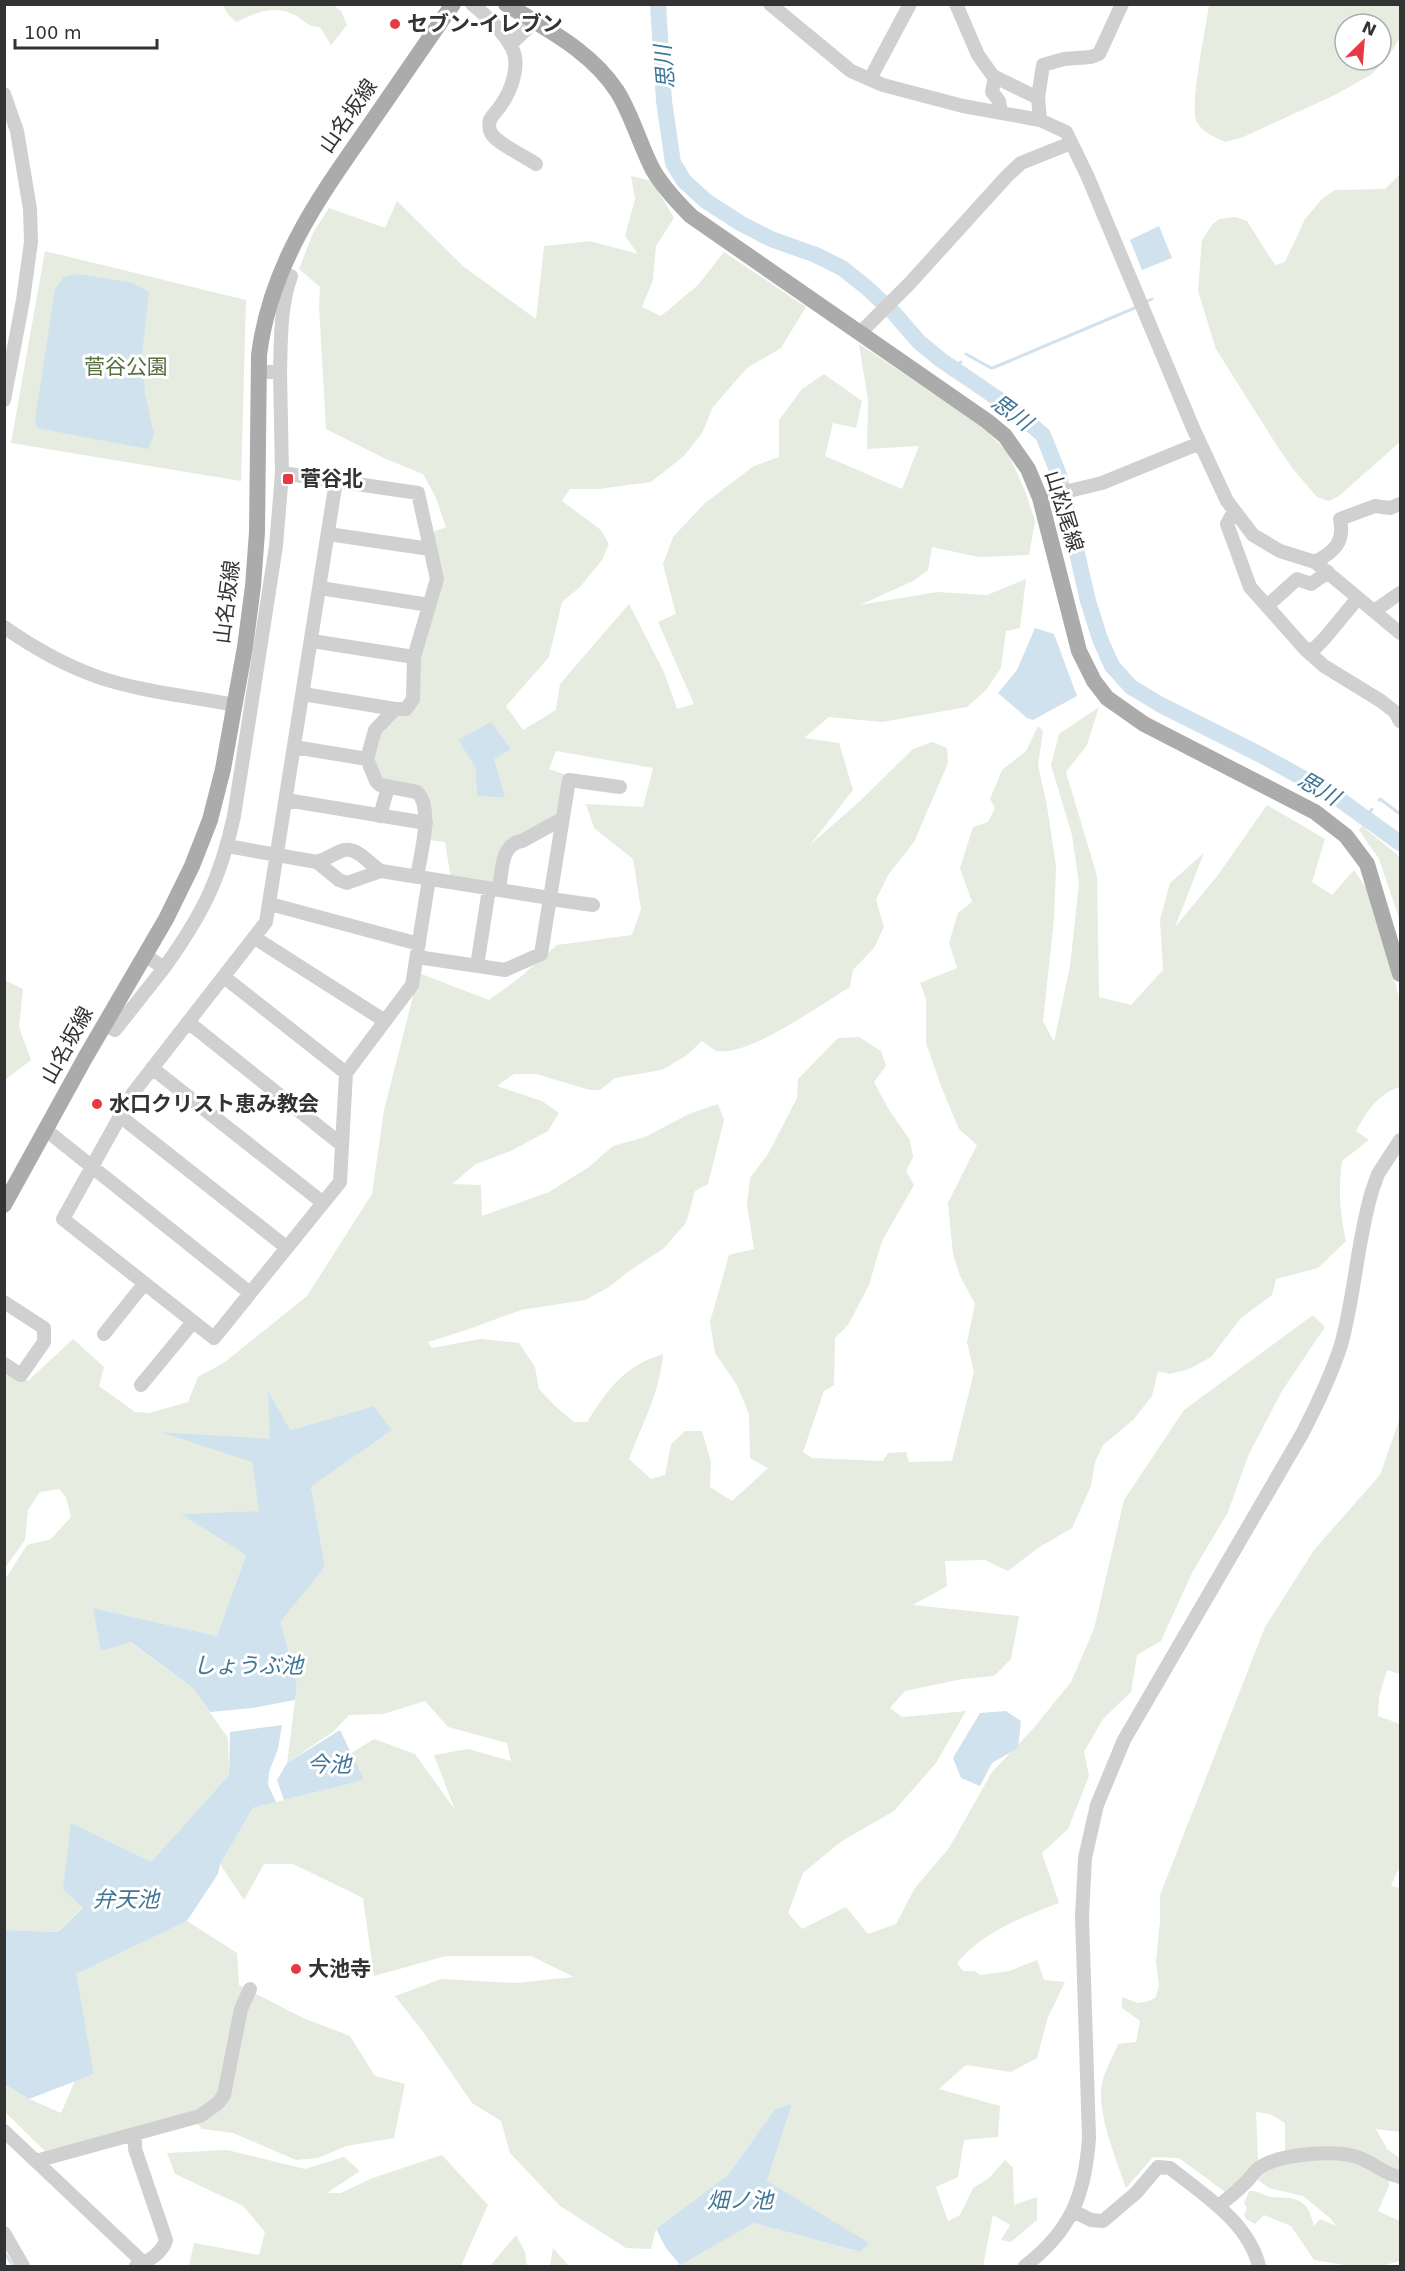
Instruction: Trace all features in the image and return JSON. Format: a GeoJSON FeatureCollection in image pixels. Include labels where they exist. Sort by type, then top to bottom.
{"type":"FeatureCollection","features":[{"type":"Feature","properties":{"kind":"main road","name":"山名坂線"},"geometry":{"type":"LineString","coordinates":[[4,1204],[183,885],[210,820],[223,769],[245,647],[255,554],[258,372],[262,329],[272,293],[292,243],[453,4]]}},
{"type":"Feature","properties":{"kind":"main road","name":"山松尾線"},"geometry":{"type":"LineString","coordinates":[[506,4],[576,47],[598,67],[618,92],[654,172],[670,194],[691,216],[1005,436],[1046,497],[1079,651],[1094,681],[1107,698],[1144,724],[1315,812],[1346,836],[1367,864],[1401,974]]}},
{"type":"Feature","properties":{"kind":"street"},"geometry":{"type":"LineString","coordinates":[[472,4],[486,16],[510,45],[515,60],[514,75],[503,104],[490,121],[489,131],[494,138],[536,164]]}},
{"type":"Feature","properties":{"kind":"street"},"geometry":{"type":"LineString","coordinates":[[770,4],[851,71],[883,85],[963,106],[1040,120],[1066,132],[1087,175],[1200,443],[1227,501],[1253,535],[1269,546],[1315,562],[1401,633]]}},
{"type":"Feature","properties":{"kind":"street"},"geometry":{"type":"LineString","coordinates":[[870,79],[910,4]]}},
{"type":"Feature","properties":{"kind":"street"},"geometry":{"type":"LineString","coordinates":[[956,4],[978,55],[995,78],[1038,98]]}},
{"type":"Feature","properties":{"kind":"street"},"geometry":{"type":"LineString","coordinates":[[1040,120],[1038,98],[1043,65],[1064,59],[1091,57],[1099,54],[1122,4]]}},
{"type":"Feature","properties":{"kind":"street"},"geometry":{"type":"LineString","coordinates":[[510,45],[534,22]]}},
{"type":"Feature","properties":{"kind":"street"},"geometry":{"type":"LineString","coordinates":[[995,78],[992,92],[999,101],[1001,113]]}},
{"type":"Feature","properties":{"kind":"street"},"geometry":{"type":"LineString","coordinates":[[4,94],[17,131],[30,209],[23,300],[4,400]]}},
{"type":"Feature","properties":{"kind":"street"},"geometry":{"type":"LineString","coordinates":[[860,333],[1007,176],[1022,164],[1071,143]]}},
{"type":"Feature","properties":{"kind":"street"},"geometry":{"type":"LineString","coordinates":[[105,1025],[115,1030],[164,968],[201,914],[217,880],[227,846],[276,546],[282,473],[281,321],[285,292],[291,276]]}},
{"type":"Feature","properties":{"kind":"street"},"geometry":{"type":"LineString","coordinates":[[258,372],[280,372]]}},
{"type":"Feature","properties":{"kind":"street"},"geometry":{"type":"LineString","coordinates":[[1046,497],[1102,483],[1200,443]]}},
{"type":"Feature","properties":{"kind":"street"},"geometry":{"type":"LineString","coordinates":[[282,473],[418,493],[437,579],[414,657],[413,699],[406,709],[303,694]]}},
{"type":"Feature","properties":{"kind":"street"},"geometry":{"type":"LineString","coordinates":[[336,481],[266,922],[133,1093],[63,1219],[214,1338],[340,1182],[346,1073],[412,985],[418,951],[426,823],[422,796],[417,792],[380,785],[367,759],[375,730],[395,708]]}},
{"type":"Feature","properties":{"kind":"street"},"geometry":{"type":"LineString","coordinates":[[1315,562],[1333,552],[1341,535],[1340,519],[1375,506],[1390,508],[1401,504]]}},
{"type":"Feature","properties":{"kind":"street"},"geometry":{"type":"LineString","coordinates":[[1234,511],[1227,525],[1250,587],[1306,650],[1324,666],[1381,701],[1395,712],[1401,721]]}},
{"type":"Feature","properties":{"kind":"street"},"geometry":{"type":"LineString","coordinates":[[328,534],[430,549]]}},
{"type":"Feature","properties":{"kind":"street"},"geometry":{"type":"LineString","coordinates":[[1266,606],[1297,579],[1311,584],[1328,572]]}},
{"type":"Feature","properties":{"kind":"street"},"geometry":{"type":"LineString","coordinates":[[320,588],[429,605]]}},
{"type":"Feature","properties":{"kind":"street"},"geometry":{"type":"LineString","coordinates":[[1374,611],[1401,593]]}},
{"type":"Feature","properties":{"kind":"street"},"geometry":{"type":"LineString","coordinates":[[1306,650],[1315,648],[1359,598]]}},
{"type":"Feature","properties":{"kind":"street"},"geometry":{"type":"LineString","coordinates":[[4,627],[45,654],[99,678],[143,689],[234,705]]}},
{"type":"Feature","properties":{"kind":"street"},"geometry":{"type":"LineString","coordinates":[[312,641],[414,657]]}},
{"type":"Feature","properties":{"kind":"street"},"geometry":{"type":"LineString","coordinates":[[294,747],[367,759]]}},
{"type":"Feature","properties":{"kind":"street"},"geometry":{"type":"LineString","coordinates":[[270,904],[418,951],[477,966],[505,970],[541,954],[569,780],[620,787]]}},
{"type":"Feature","properties":{"kind":"street"},"geometry":{"type":"LineString","coordinates":[[380,816],[388,787]]}},
{"type":"Feature","properties":{"kind":"street"},"geometry":{"type":"LineString","coordinates":[[286,800],[426,823]]}},
{"type":"Feature","properties":{"kind":"street"},"geometry":{"type":"LineString","coordinates":[[477,966],[505,852],[515,842],[522,841],[562,819]]}},
{"type":"Feature","properties":{"kind":"street"},"geometry":{"type":"LineString","coordinates":[[227,846],[317,862],[346,883],[381,872],[593,905]]}},
{"type":"Feature","properties":{"kind":"street"},"geometry":{"type":"LineString","coordinates":[[317,862],[342,851],[351,850],[360,854],[381,872]]}},
{"type":"Feature","properties":{"kind":"street"},"geometry":{"type":"LineString","coordinates":[[255,938],[385,1021]]}},
{"type":"Feature","properties":{"kind":"street"},"geometry":{"type":"LineString","coordinates":[[145,955],[164,968]]}},
{"type":"Feature","properties":{"kind":"street"},"geometry":{"type":"LineString","coordinates":[[224,976],[346,1073]]}},
{"type":"Feature","properties":{"kind":"street"},"geometry":{"type":"LineString","coordinates":[[188,1022],[342,1145]]}},
{"type":"Feature","properties":{"kind":"street"},"geometry":{"type":"LineString","coordinates":[[152,1068],[322,1202]]}},
{"type":"Feature","properties":{"kind":"street"},"geometry":{"type":"LineString","coordinates":[[120,1116],[286,1247]]}},
{"type":"Feature","properties":{"kind":"street"},"geometry":{"type":"LineString","coordinates":[[46,1130],[250,1293]]}},
{"type":"Feature","properties":{"kind":"street"},"geometry":{"type":"LineString","coordinates":[[1025,2266],[1053,2242],[1073,2211],[1084,2180],[1089,2138],[1082,1916],[1085,1858],[1097,1805],[1124,1740],[1316,1408],[1341,1344],[1372,1191],[1378,1174],[1401,1140]]}},
{"type":"Feature","properties":{"kind":"street"},"geometry":{"type":"LineString","coordinates":[[104,1334],[144,1284]]}},
{"type":"Feature","properties":{"kind":"street"},"geometry":{"type":"LineString","coordinates":[[4,1302],[44,1328],[44,1342],[21,1375],[4,1364]]}},
{"type":"Feature","properties":{"kind":"street"},"geometry":{"type":"LineString","coordinates":[[141,1385],[193,1322]]}},
{"type":"Feature","properties":{"kind":"street"},"geometry":{"type":"LineString","coordinates":[[36,2161],[200,2115],[218,2103],[227,2085],[241,2009],[250,1989]]}},
{"type":"Feature","properties":{"kind":"street"},"geometry":{"type":"LineString","coordinates":[[4,2131],[142,2266],[165,2245],[166,2240],[135,2149],[135,2134]]}},
{"type":"Feature","properties":{"kind":"street"},"geometry":{"type":"LineString","coordinates":[[1219,2206],[1260,2168],[1285,2158],[1327,2154],[1353,2156],[1380,2170],[1401,2176]]}},
{"type":"Feature","properties":{"kind":"street"},"geometry":{"type":"LineString","coordinates":[[1073,2211],[1091,2220],[1102,2221],[1136,2193],[1158,2167],[1170,2168],[1219,2206],[1240,2229],[1259,2266]]}},
{"type":"Feature","properties":{"kind":"street"},"geometry":{"type":"LineString","coordinates":[[4,2233],[23,2266]]}},
{"type":"Feature","properties":{"kind":"green space"},"geometry":{"type":"Polygon","coordinates":[[[223,5],[333,5],[341,11],[347,25],[331,45],[320,27],[308,24],[287,12],[265,11],[236,22],[223,5]]]}},
{"type":"Feature","properties":{"kind":"green space"},"geometry":{"type":"Polygon","coordinates":[[[1209,5],[1400,5],[1400,38],[1393,49],[1393,12],[1333,12],[1333,72],[1374,72],[1337,94],[1241,138],[1225,142],[1201,128],[1196,120],[1195,111],[1197,82],[1209,5]]]}},
{"type":"Feature","properties":{"kind":"green space"},"geometry":{"type":"Polygon","coordinates":[[[1400,174],[1400,442],[1339,496],[1329,501],[1317,497],[1293,469],[1216,349],[1198,291],[1202,240],[1219,219],[1235,217],[1247,221],[1275,265],[1285,262],[1305,219],[1323,198],[1335,190],[1385,189],[1400,174]]]}},
{"type":"Feature","properties":{"kind":"green space"},"geometry":{"type":"Polygon","coordinates":[[[631,176],[652,181],[674,218],[656,246],[653,280],[642,307],[661,316],[698,285],[724,252],[806,307],[781,348],[747,368],[713,407],[702,433],[684,456],[651,482],[599,489],[570,489],[562,501],[601,530],[609,544],[602,560],[579,588],[562,602],[549,657],[506,706],[523,730],[556,710],[560,684],[629,604],[664,672],[677,709],[694,704],[658,622],[676,614],[663,564],[673,537],[705,503],[754,466],[779,457],[779,420],[802,389],[824,374],[862,401],[856,428],[833,423],[825,456],[902,489],[919,446],[867,449],[868,400],[859,344],[979,424],[1007,451],[1025,491],[1035,521],[1029,555],[979,557],[932,547],[928,570],[913,581],[860,605],[937,592],[987,595],[1026,579],[1020,628],[1006,631],[1001,668],[987,689],[967,707],[882,722],[829,717],[804,738],[839,743],[853,790],[810,845],[860,801],[913,749],[932,742],[947,748],[948,763],[914,842],[888,875],[876,900],[884,927],[874,948],[853,970],[850,987],[766,1038],[747,1046],[731,1051],[718,1051],[702,1041],[687,1055],[662,1070],[615,1078],[600,1090],[590,1090],[536,1074],[514,1074],[497,1086],[542,1101],[559,1113],[548,1131],[511,1151],[476,1164],[452,1184],[481,1185],[482,1216],[549,1192],[589,1167],[613,1146],[645,1137],[689,1114],[718,1104],[724,1120],[708,1184],[695,1191],[686,1223],[663,1249],[609,1287],[585,1300],[521,1310],[428,1342],[432,1348],[480,1339],[519,1343],[535,1367],[539,1389],[574,1422],[587,1422],[618,1380],[638,1365],[663,1354],[654,1395],[629,1459],[651,1479],[665,1475],[671,1444],[685,1431],[702,1431],[711,1462],[710,1487],[732,1501],[768,1468],[750,1458],[749,1414],[737,1385],[715,1353],[710,1322],[729,1255],[754,1249],[747,1205],[750,1178],[768,1154],[797,1098],[798,1079],[838,1038],[859,1037],[881,1051],[886,1066],[874,1082],[889,1110],[910,1140],[913,1157],[906,1171],[914,1185],[882,1241],[869,1285],[848,1325],[835,1338],[834,1385],[824,1391],[803,1452],[812,1458],[883,1461],[888,1453],[906,1452],[909,1462],[952,1461],[974,1372],[967,1342],[975,1304],[960,1276],[953,1254],[948,1203],[977,1145],[959,1129],[941,1086],[926,1043],[926,999],[920,983],[957,968],[949,943],[958,913],[972,902],[960,868],[973,827],[988,822],[995,808],[990,799],[1002,770],[1026,751],[1038,726],[1043,731],[1038,765],[1056,866],[1054,919],[1043,1021],[1054,1042],[1070,966],[1079,884],[1072,835],[1051,765],[1059,734],[1099,707],[1087,745],[1066,772],[1097,876],[1099,997],[1131,1005],[1163,970],[1160,920],[1170,883],[1204,853],[1175,927],[1218,875],[1267,805],[1325,839],[1312,882],[1332,895],[1354,870],[1372,897],[1400,1001],[1400,1087],[1385,1094],[1369,1111],[1356,1131],[1369,1140],[1342,1161],[1340,1201],[1346,1241],[1318,1268],[1276,1279],[1272,1295],[1241,1318],[1211,1357],[1189,1369],[1170,1374],[1158,1371],[1152,1396],[1133,1420],[1103,1445],[1095,1462],[1091,1486],[1072,1528],[1038,1548],[1008,1571],[985,1560],[945,1561],[947,1586],[913,1605],[1019,1616],[1011,1659],[994,1676],[962,1679],[905,1691],[890,1708],[902,1717],[966,1711],[936,1763],[894,1811],[842,1841],[803,1873],[788,1913],[802,1929],[846,1907],[868,1934],[896,1924],[915,1888],[949,1848],[992,1772],[1032,1730],[1071,1682],[1094,1629],[1124,1500],[1184,1410],[1313,1315],[1325,1327],[1282,1391],[1248,1456],[1228,1512],[1192,1573],[1161,1641],[1137,1655],[1131,1692],[1103,1719],[1084,1752],[1089,1776],[1068,1829],[1042,1853],[1059,1903],[1017,1920],[991,1934],[967,1952],[957,1963],[963,1971],[975,1971],[980,1975],[1009,1971],[1037,1960],[1044,1980],[1065,1982],[1048,2017],[1037,2058],[1011,2072],[966,2065],[939,2089],[1000,2106],[998,2137],[964,2140],[958,2177],[936,2187],[948,2221],[960,2215],[973,2188],[989,2178],[1005,2160],[1013,2168],[1014,2205],[1037,2197],[1037,2220],[1011,2242],[1001,2240],[1010,2225],[993,2215],[983,2266],[676,2266],[754,2223],[859,2252],[815,2211],[767,2181],[792,2104],[775,2109],[728,2175],[656,2229],[651,2249],[626,2248],[560,2206],[510,2153],[501,2121],[472,2103],[424,2033],[395,1996],[441,1979],[515,1983],[574,1977],[531,1956],[446,1956],[374,1976],[363,1898],[293,1864],[264,1864],[244,1900],[220,1864],[253,1808],[363,1780],[348,1755],[374,1739],[415,1754],[455,1810],[434,1755],[468,1749],[511,1761],[507,1743],[448,1727],[425,1701],[383,1714],[349,1715],[334,1731],[287,1763],[297,1686],[281,1620],[325,1567],[311,1487],[392,1430],[374,1406],[289,1430],[269,1393],[271,1440],[164,1432],[252,1461],[260,1511],[182,1514],[246,1555],[217,1636],[93,1608],[129,1642],[192,1687],[228,1738],[229,1775],[151,1862],[83,1907],[58,1932],[5,1930],[4,1581],[27,1545],[51,1539],[71,1517],[66,1497],[59,1489],[40,1492],[28,1510],[25,1540],[5,1568],[5,1367],[28,1381],[73,1339],[104,1367],[99,1386],[135,1412],[149,1413],[188,1402],[198,1377],[225,1362],[307,1296],[372,1194],[384,1110],[419,973],[489,1000],[518,979],[557,945],[632,935],[641,909],[633,859],[594,828],[586,804],[643,807],[653,768],[556,751],[549,769],[566,775],[560,812],[521,839],[493,885],[451,879],[445,842],[428,840],[425,794],[384,782],[373,764],[378,732],[393,715],[409,711],[418,661],[441,580],[430,533],[446,527],[436,498],[423,474],[386,459],[326,429],[319,306],[320,287],[299,269],[313,233],[329,208],[385,228],[397,201],[464,267],[536,319],[544,246],[590,241],[638,254],[625,236],[635,199],[631,176]],[[475,766],[477,796],[505,798],[475,766]]]}},
{"type":"Feature","properties":{"kind":"green space","name":"菅谷公園"},"geometry":{"type":"Polygon","coordinates":[[[45,251],[246,300],[241,481],[11,443],[45,251]]]}},
{"type":"Feature","properties":{"kind":"green space"},"geometry":{"type":"Polygon","coordinates":[[[1362,826],[1400,857],[1400,921],[1379,859],[1359,830],[1362,826]]]}},
{"type":"Feature","properties":{"kind":"green space"},"geometry":{"type":"Polygon","coordinates":[[[5,980],[23,989],[19,1027],[31,1060],[5,1080],[5,980]]]}},
{"type":"Feature","properties":{"kind":"green space"},"geometry":{"type":"Polygon","coordinates":[[[1400,1418],[1400,1674],[1387,1670],[1379,1697],[1378,1716],[1400,1724],[1400,1866],[1391,1886],[1400,1888],[1400,2132],[1376,2129],[1387,2149],[1400,2158],[1400,2170],[1390,2167],[1389,2186],[1378,2211],[1400,2221],[1400,2261],[1381,2266],[1351,2266],[1314,2260],[1291,2226],[1264,2215],[1255,2224],[1246,2219],[1244,2215],[1247,2208],[1244,2203],[1249,2191],[1252,2191],[1300,2201],[1308,2210],[1314,2226],[1320,2219],[1336,2226],[1330,2218],[1303,2196],[1269,2188],[1258,2180],[1268,2169],[1285,2159],[1285,2123],[1270,2114],[1256,2112],[1258,2163],[1225,2192],[1179,2158],[1153,2157],[1126,2188],[1108,2136],[1101,2095],[1103,2078],[1118,2044],[1136,2042],[1140,2021],[1122,2008],[1122,1997],[1138,2003],[1156,1997],[1159,1985],[1156,1962],[1160,1895],[1265,1627],[1314,1550],[1380,1475],[1400,1418]]]}},
{"type":"Feature","properties":{"kind":"green space"},"geometry":{"type":"Polygon","coordinates":[[[187,1921],[237,1953],[239,1985],[303,2018],[350,2036],[375,2076],[405,2084],[394,2138],[346,2146],[318,2158],[296,2160],[233,2133],[202,2129],[190,2115],[45,2151],[5,2112],[4,2085],[61,2113],[75,2081],[94,2074],[75,1974],[187,1921]]]}},
{"type":"Feature","properties":{"kind":"green space"},"geometry":{"type":"Polygon","coordinates":[[[227,2150],[305,2169],[344,2157],[360,2171],[327,2193],[341,2193],[370,2179],[442,2155],[488,2205],[461,2266],[189,2266],[194,2243],[259,2255],[265,2232],[243,2206],[175,2174],[167,2153],[227,2150]]]}},
{"type":"Feature","properties":{"kind":"green space"},"geometry":{"type":"Polygon","coordinates":[[[516,2235],[525,2252],[527,2266],[490,2266],[516,2235]]]}},
{"type":"Feature","properties":{"kind":"green space"},"geometry":{"type":"Polygon","coordinates":[[[553,2248],[569,2266],[550,2266],[553,2248]]]}},
{"type":"Feature","properties":{"kind":"water"},"geometry":{"type":"Polygon","coordinates":[[[1159,226],[1172,258],[1142,270],[1130,240],[1159,226]]]}},
{"type":"Feature","properties":{"kind":"water"},"geometry":{"type":"Polygon","coordinates":[[[77,274],[133,283],[149,292],[142,354],[145,394],[154,435],[148,449],[37,428],[35,420],[55,289],[64,277],[77,274]]]}},
{"type":"Feature","properties":{"kind":"water"},"geometry":{"type":"Polygon","coordinates":[[[1035,628],[1054,634],[1077,696],[1033,720],[1027,718],[998,693],[1017,670],[1035,628]]]}},
{"type":"Feature","properties":{"kind":"water"},"geometry":{"type":"Polygon","coordinates":[[[491,722],[511,749],[494,759],[505,798],[477,796],[475,766],[458,740],[491,722]]]}},
{"type":"Feature","properties":{"kind":"water","name":"しょうぶ池"},"geometry":{"type":"Polygon","coordinates":[[[268,1391],[290,1430],[374,1406],[392,1430],[311,1487],[325,1567],[281,1621],[297,1686],[295,1700],[253,1708],[210,1712],[192,1687],[130,1642],[101,1651],[93,1608],[217,1636],[246,1555],[181,1514],[259,1511],[252,1462],[161,1432],[270,1439],[268,1391]]]}},
{"type":"Feature","properties":{"kind":"water"},"geometry":{"type":"Polygon","coordinates":[[[1006,1711],[1021,1721],[1018,1748],[992,1763],[980,1786],[961,1778],[953,1758],[980,1713],[1006,1711]]]}},
{"type":"Feature","properties":{"kind":"water","name":"弁天池"},"geometry":{"type":"Polygon","coordinates":[[[282,1725],[278,1749],[269,1772],[268,1785],[276,1802],[253,1808],[220,1864],[218,1874],[187,1921],[76,1974],[94,2074],[29,2099],[5,2085],[5,1930],[58,1932],[83,1908],[63,1889],[71,1823],[151,1862],[229,1775],[230,1732],[282,1725]]]}},
{"type":"Feature","properties":{"kind":"water","name":"今池"},"geometry":{"type":"Polygon","coordinates":[[[340,1730],[364,1780],[284,1800],[277,1780],[287,1763],[340,1730]]]}},
{"type":"Feature","properties":{"kind":"water","name":"畑ノ池"},"geometry":{"type":"Polygon","coordinates":[[[792,2104],[767,2181],[869,2243],[860,2252],[754,2223],[680,2265],[666,2248],[656,2229],[728,2175],[775,2109],[792,2104]]]}},
{"type":"Feature","properties":{"kind":"waterway","name":"思川"},"geometry":{"type":"LineString","coordinates":[[658,4],[664,101],[673,163],[684,181],[706,201],[740,223],[771,239],[816,255],[842,268],[893,312],[919,342],[941,360],[1013,409],[1043,435],[1059,475],[1088,601],[1100,639],[1112,666],[1131,687],[1332,794],[1400,843]]}},
{"type":"Feature","properties":{"kind":"waterway"},"geometry":{"type":"LineString","coordinates":[[1148,301],[1152,299]]}},
{"type":"Feature","properties":{"kind":"waterway"},"geometry":{"type":"LineString","coordinates":[[966,354],[991,368],[995,367],[1137,307]]}},
{"type":"Feature","properties":{"kind":"waterway"},"geometry":{"type":"LineString","coordinates":[[952,368],[961,362]]}},
{"type":"Feature","properties":{"kind":"waterway"},"geometry":{"type":"LineString","coordinates":[[1379,800],[1400,814]]}},
{"type":"Feature","properties":{"kind":"waterway"},"geometry":{"type":"LineString","coordinates":[[1366,818],[1372,809]]}},
{"type":"Feature","properties":{"kind":"waterway"},"geometry":{"type":"LineString","coordinates":[[4,2252],[13,2266]]}},
{"type":"Feature","properties":{"kind":"place","name":"セブン-イレブン"},"geometry":{"type":"Point","coordinates":[395,24]}},
{"type":"Feature","properties":{"kind":"place","name":"菅谷北"},"geometry":{"type":"Point","coordinates":[288,479]}},
{"type":"Feature","properties":{"kind":"place","name":"水口クリスト恵み教会"},"geometry":{"type":"Point","coordinates":[97,1104]}},
{"type":"Feature","properties":{"kind":"place","name":"大池寺"},"geometry":{"type":"Point","coordinates":[296,1969]}}]}
